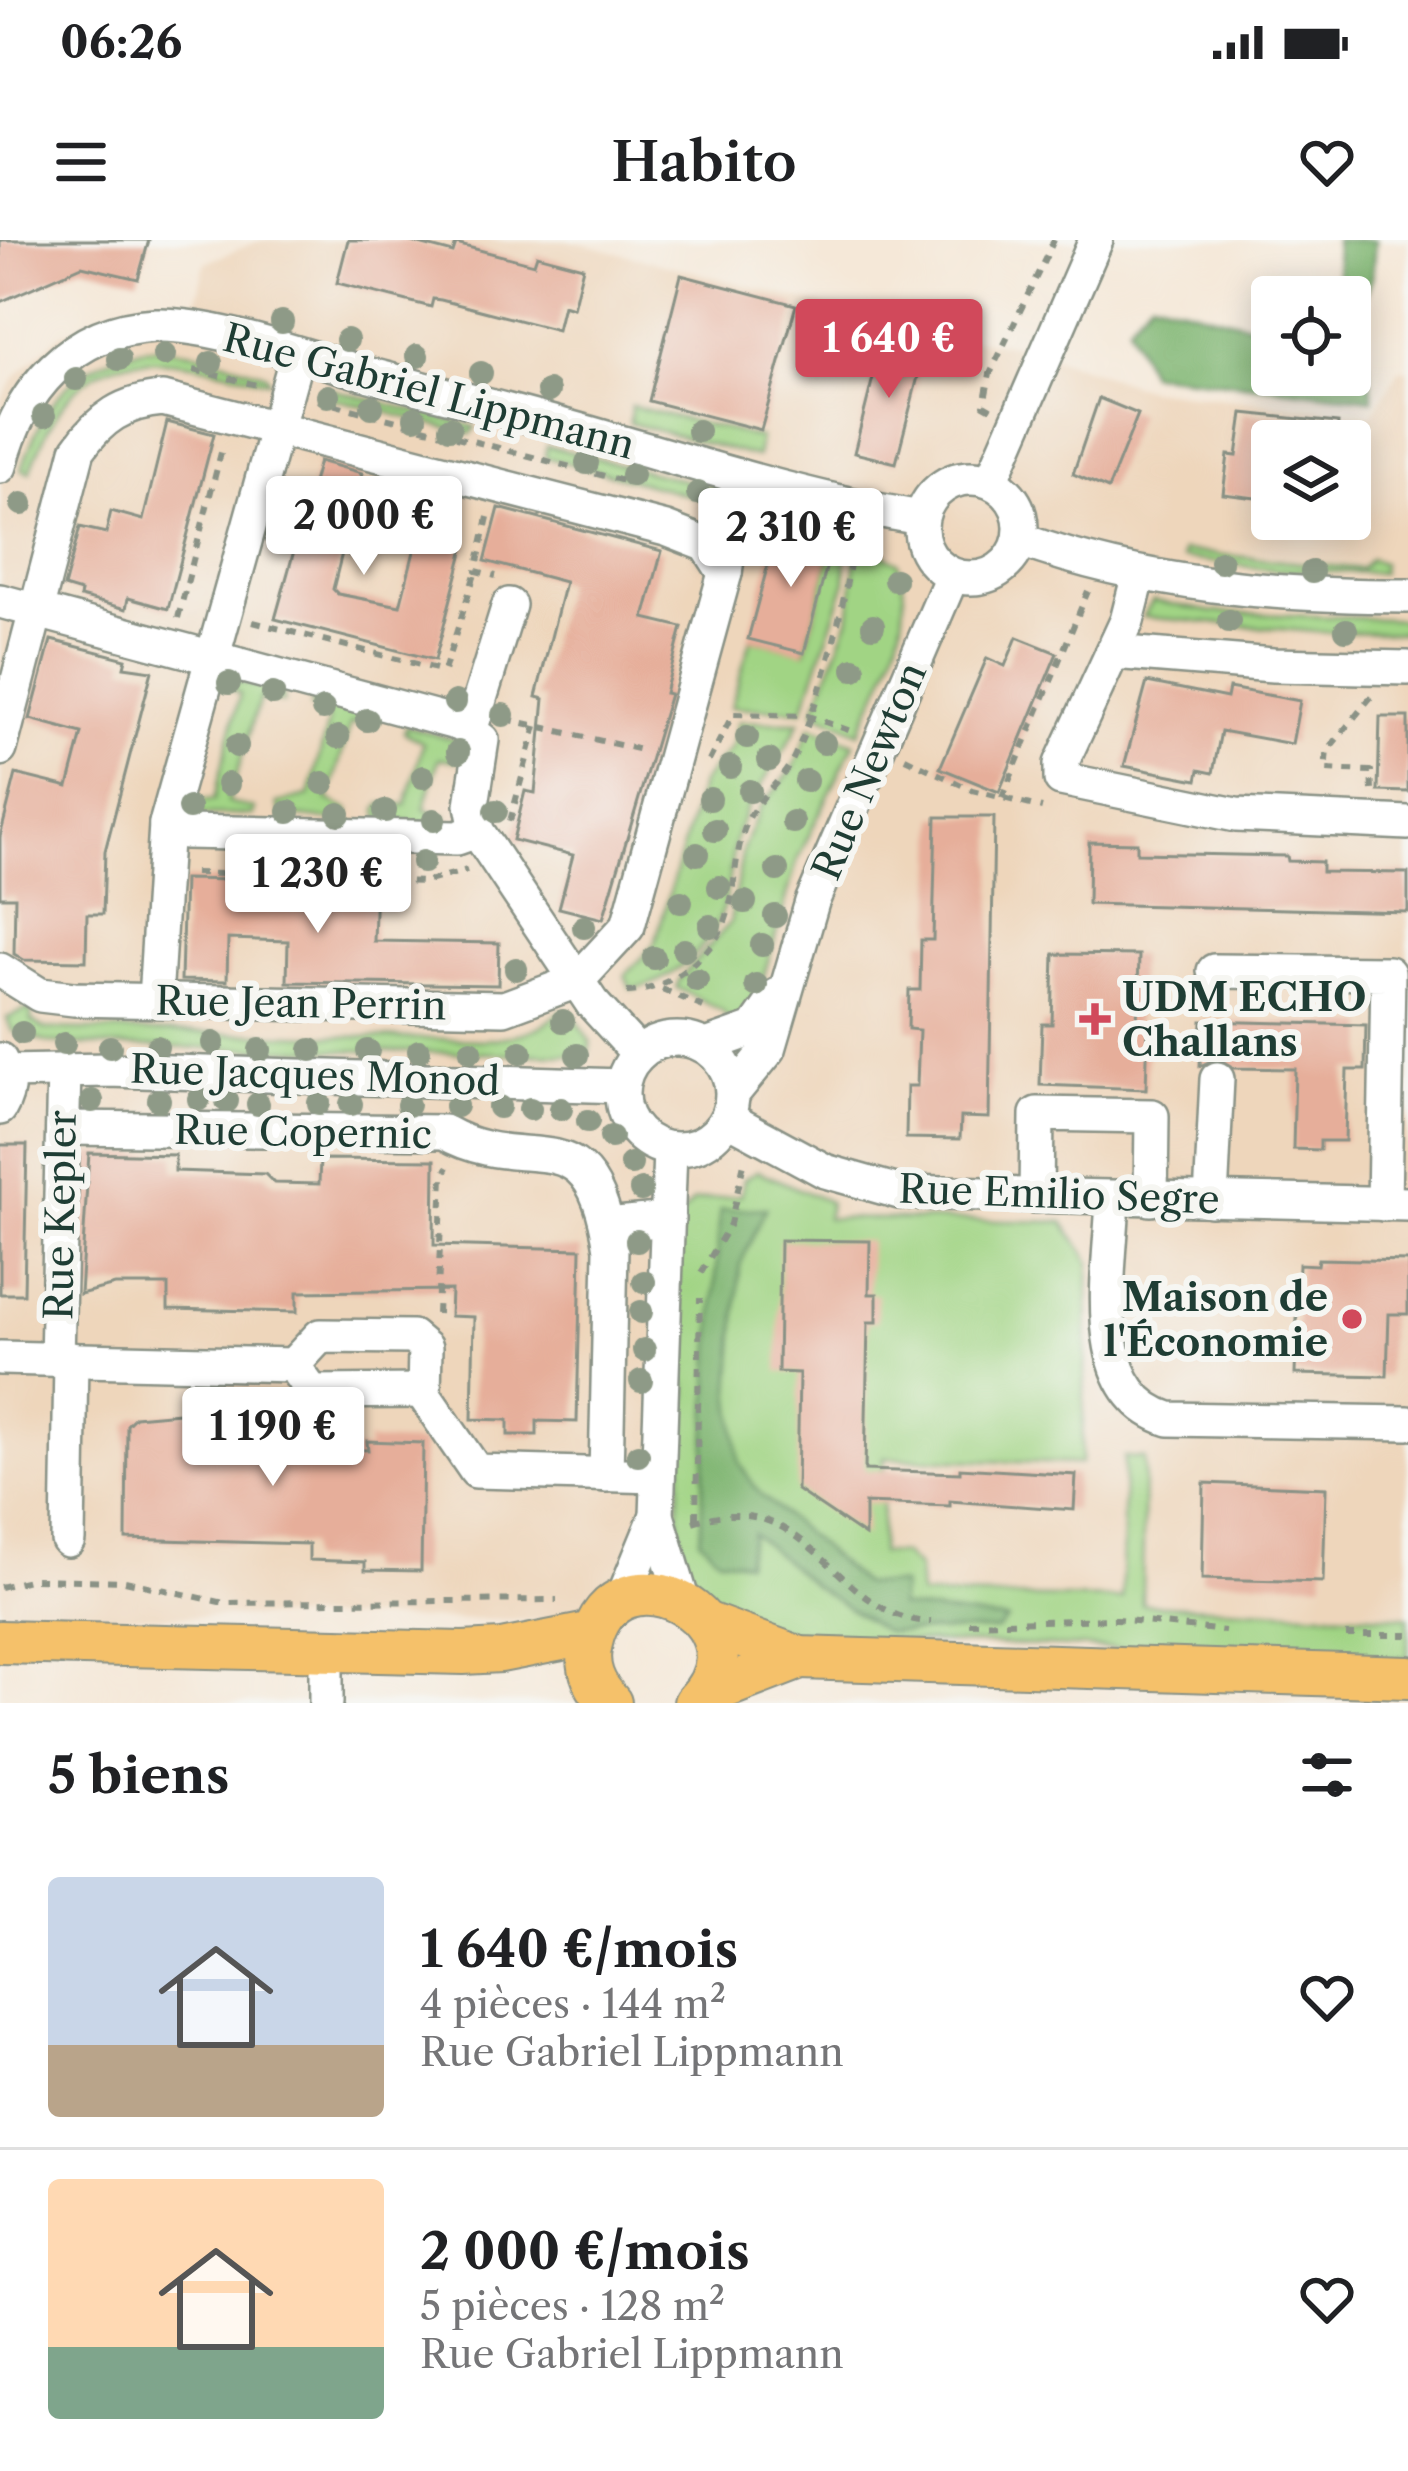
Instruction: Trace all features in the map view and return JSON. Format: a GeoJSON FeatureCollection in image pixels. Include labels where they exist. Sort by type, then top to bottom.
{"type":"FeatureCollection","features":[{"type":"Feature","properties":{"kind":"main road"},"geometry":{"type":"LineString","coordinates":[[604,1697],[589,1652],[593,1633],[622,1600],[662,1593],[800,1658],[1408,1676]]}},
{"type":"Feature","properties":{"kind":"main road"},"geometry":{"type":"LineString","coordinates":[[695,1612],[716,1648],[714,1672],[699,1699]]}},
{"type":"Feature","properties":{"kind":"main road"},"geometry":{"type":"LineString","coordinates":[[0,1642],[501,1652],[593,1633]]}},
{"type":"Feature","properties":{"kind":"main road"},"geometry":{"type":"LineString","coordinates":[[501,1652],[604,1697]]}},
{"type":"Feature","properties":{"kind":"main road"},"geometry":{"type":"LineString","coordinates":[[699,1699],[800,1658]]}},
{"type":"Feature","properties":{"kind":"street"},"geometry":{"type":"LineString","coordinates":[[991,481],[1096,240]]}},
{"type":"Feature","properties":{"kind":"street","name":"Rue Gabriel Lippmann"},"geometry":{"type":"LineString","coordinates":[[0,466],[17,413],[34,386],[90,342],[155,325],[192,328],[740,476],[921,518]]}},
{"type":"Feature","properties":{"kind":"street"},"geometry":{"type":"LineString","coordinates":[[155,999],[166,824],[214,649],[282,435],[298,355]]}},
{"type":"Feature","properties":{"kind":"street"},"geometry":{"type":"LineString","coordinates":[[0,749],[78,450],[105,418],[141,401],[163,399],[282,435],[666,529],[707,544],[725,573]]}},
{"type":"Feature","properties":{"kind":"street"},"geometry":{"type":"LineString","coordinates":[[585,992],[628,926],[725,573],[740,476]]}},
{"type":"Feature","properties":{"kind":"street"},"geometry":{"type":"LineString","coordinates":[[962,477],[991,481],[1010,495],[1021,516],[1021,540],[1006,565],[980,579],[952,577],[931,562],[920,539],[921,518],[936,490],[962,477]]}},
{"type":"Feature","properties":{"kind":"street"},"geometry":{"type":"LineString","coordinates":[[1021,540],[1139,574],[1253,591],[1408,596]]}},
{"type":"Feature","properties":{"kind":"street"},"geometry":{"type":"LineString","coordinates":[[1139,574],[1113,652],[1061,764],[1061,779],[1235,815],[1408,823]]}},
{"type":"Feature","properties":{"kind":"street","name":"Rue Newton"},"geometry":{"type":"LineString","coordinates":[[730,1105],[769,1049],[812,902],[952,577]]}},
{"type":"Feature","properties":{"kind":"street"},"geometry":{"type":"LineString","coordinates":[[0,601],[214,649],[460,724],[475,722]]}},
{"type":"Feature","properties":{"kind":"street"},"geometry":{"type":"LineString","coordinates":[[509,605],[475,722],[482,740],[472,805],[477,831],[585,992],[639,1054]]}},
{"type":"Feature","properties":{"kind":"street"},"geometry":{"type":"LineString","coordinates":[[1113,652],[1273,665],[1403,668]]}},
{"type":"Feature","properties":{"kind":"street"},"geometry":{"type":"LineString","coordinates":[[166,824],[185,832],[457,838],[477,831]]}},
{"type":"Feature","properties":{"kind":"street","name":"Rue Newton"},"geometry":{"type":"LineString","coordinates":[[715,1036],[754,1028],[794,968]]}},
{"type":"Feature","properties":{"kind":"street"},"geometry":{"type":"LineString","coordinates":[[1214,971],[1388,973],[1396,1204]]}},
{"type":"Feature","properties":{"kind":"street","name":"Rue Jean Perrin"},"geometry":{"type":"LineString","coordinates":[[7,990],[64,998],[504,1008],[585,992]]}},
{"type":"Feature","properties":{"kind":"street"},"geometry":{"type":"LineString","coordinates":[[715,1036],[729,1074],[730,1105],[710,1139],[670,1149],[649,1142],[632,1127],[623,1108],[622,1086],[639,1054],[671,1039],[715,1036]]}},
{"type":"Feature","properties":{"kind":"street"},"geometry":{"type":"LineString","coordinates":[[0,1108],[8,1094],[4,1066]]}},
{"type":"Feature","properties":{"kind":"street","name":"Rue Jacques Monod"},"geometry":{"type":"LineString","coordinates":[[4,1066],[622,1086]]}},
{"type":"Feature","properties":{"kind":"street","name":"Rue Kepler"},"geometry":{"type":"LineString","coordinates":[[64,1070],[68,1540]]}},
{"type":"Feature","properties":{"kind":"street"},"geometry":{"type":"LineString","coordinates":[[438,1078],[450,1137]]}},
{"type":"Feature","properties":{"kind":"street"},"geometry":{"type":"LineString","coordinates":[[1211,1200],[1217,1079]]}},
{"type":"Feature","properties":{"kind":"street","name":"Rue Emilio Segre"},"geometry":{"type":"LineString","coordinates":[[730,1105],[758,1136],[825,1171],[898,1192],[1396,1204]]}},
{"type":"Feature","properties":{"kind":"street"},"geometry":{"type":"LineString","coordinates":[[1036,1196],[1037,1114],[1129,1115],[1152,1116],[1151,1199]]}},
{"type":"Feature","properties":{"kind":"street","name":"Rue Copernic"},"geometry":{"type":"LineString","coordinates":[[63,1128],[450,1137],[489,1150],[554,1152],[578,1165],[593,1184],[607,1225],[606,1474]]}},
{"type":"Feature","properties":{"kind":"street"},"geometry":{"type":"LineString","coordinates":[[670,1149],[660,1524],[695,1612]]}},
{"type":"Feature","properties":{"kind":"street"},"geometry":{"type":"LineString","coordinates":[[1113,1198],[1111,1349],[1119,1382],[1143,1411],[1168,1419],[1408,1423]]}},
{"type":"Feature","properties":{"kind":"street"},"geometry":{"type":"LineString","coordinates":[[607,1225],[668,1219]]}},
{"type":"Feature","properties":{"kind":"street"},"geometry":{"type":"LineString","coordinates":[[0,1358],[293,1364],[320,1336],[412,1337],[420,1344],[424,1391],[476,1471],[658,1476]]}},
{"type":"Feature","properties":{"kind":"street"},"geometry":{"type":"LineString","coordinates":[[293,1364],[312,1392],[424,1391]]}},
{"type":"Feature","properties":{"kind":"street"},"geometry":{"type":"LineString","coordinates":[[622,1600],[660,1524]]}},
{"type":"Feature","properties":{"kind":"street"},"geometry":{"type":"LineString","coordinates":[[326,1648],[326,1703]]}},
{"type":"Feature","properties":{"kind":"path"},"geometry":{"type":"LineString","coordinates":[[1017,421],[984,405],[990,374],[1054,240]]}},
{"type":"Feature","properties":{"kind":"path"},"geometry":{"type":"LineString","coordinates":[[311,398],[282,435],[226,432],[176,625],[214,649],[242,644],[250,621],[444,671],[476,571]]}},
{"type":"Feature","properties":{"kind":"path"},"geometry":{"type":"LineString","coordinates":[[661,988],[724,926],[735,852],[750,814],[790,764],[808,716],[848,591],[860,506]]}},
{"type":"Feature","properties":{"kind":"path"},"geometry":{"type":"LineString","coordinates":[[1001,798],[1096,564]]}},
{"type":"Feature","properties":{"kind":"path"},"geometry":{"type":"LineString","coordinates":[[1372,818],[1371,771],[1324,769],[1327,751],[1403,668]]}},
{"type":"Feature","properties":{"kind":"path"},"geometry":{"type":"LineString","coordinates":[[475,722],[706,765],[733,714],[808,716],[972,790],[1042,808]]}},
{"type":"Feature","properties":{"kind":"path"},"geometry":{"type":"LineString","coordinates":[[585,992],[661,988],[709,1008],[715,1036]]}},
{"type":"Feature","properties":{"kind":"path"},"geometry":{"type":"LineString","coordinates":[[696,1521],[701,1268],[730,1224],[738,1171],[758,1136]]}},
{"type":"Feature","properties":{"kind":"path"},"geometry":{"type":"LineString","coordinates":[[420,1344],[437,1321],[443,1176],[450,1137]]}},
{"type":"Feature","properties":{"kind":"path"},"geometry":{"type":"LineString","coordinates":[[660,1524],[718,1514],[759,1514],[801,1537],[861,1593],[907,1621],[1118,1619],[1236,1633]]}},
{"type":"Feature","properties":{"kind":"path"},"geometry":{"type":"LineString","coordinates":[[0,1587],[32,1580],[124,1581],[247,1603],[562,1600]]}},
{"type":"Feature","properties":{"kind":"path"},"geometry":{"type":"LineString","coordinates":[[1344,1635],[1408,1635]]}},
{"type":"Feature","properties":{"kind":"shaded area"},"geometry":{"type":"Polygon","coordinates":[[[261,240],[570,240],[938,335],[1021,346],[1147,389],[1372,415],[1399,370],[1408,370],[1408,1663],[950,1648],[805,1524],[641,1522],[617,1581],[593,1604],[557,1621],[0,1614],[0,401],[18,374],[61,334],[135,308],[194,311],[205,263],[261,240]]]}},
{"type":"Feature","properties":{"kind":"green space"},"geometry":{"type":"Polygon","coordinates":[[[1335,240],[1375,240],[1371,280],[1371,276],[1338,276],[1335,240]]]}},
{"type":"Feature","properties":{"kind":"green space"},"geometry":{"type":"Polygon","coordinates":[[[1151,299],[1251,325],[1251,385],[1149,373],[1128,325],[1151,299]]]}},
{"type":"Feature","properties":{"kind":"green space"},"geometry":{"type":"Polygon","coordinates":[[[155,347],[199,353],[266,374],[269,381],[188,363],[122,364],[95,374],[71,395],[49,427],[30,472],[22,469],[41,422],[68,386],[105,360],[155,347]]]}},
{"type":"Feature","properties":{"kind":"green space"},"geometry":{"type":"Polygon","coordinates":[[[327,388],[475,427],[471,434],[324,396],[327,388]]]}},
{"type":"Feature","properties":{"kind":"green space"},"geometry":{"type":"Polygon","coordinates":[[[631,406],[760,438],[757,457],[630,423],[631,406]]]}},
{"type":"Feature","properties":{"kind":"green space"},"geometry":{"type":"Polygon","coordinates":[[[547,446],[711,487],[720,494],[719,503],[545,457],[547,446]]]}},
{"type":"Feature","properties":{"kind":"green space"},"geometry":{"type":"Polygon","coordinates":[[[787,522],[846,537],[845,584],[803,710],[731,707],[751,639],[805,652],[833,543],[783,528],[787,522]]]}},
{"type":"Feature","properties":{"kind":"green space"},"geometry":{"type":"Polygon","coordinates":[[[858,542],[898,562],[904,606],[895,649],[859,732],[814,711],[849,619],[858,542]]]}},
{"type":"Feature","properties":{"kind":"green space"},"geometry":{"type":"Polygon","coordinates":[[[1183,551],[1361,569],[1370,559],[1382,563],[1381,573],[1275,570],[1182,558],[1183,551]]]}},
{"type":"Feature","properties":{"kind":"green space"},"geometry":{"type":"Polygon","coordinates":[[[1153,601],[1213,612],[1408,620],[1408,633],[1315,632],[1143,617],[1153,601]]]}},
{"type":"Feature","properties":{"kind":"green space"},"geometry":{"type":"Polygon","coordinates":[[[222,677],[283,693],[283,703],[260,698],[228,802],[254,809],[253,815],[186,815],[189,799],[214,800],[240,694],[221,684],[222,677]]]}},
{"type":"Feature","properties":{"kind":"green space"},"geometry":{"type":"Polygon","coordinates":[[[313,699],[373,715],[373,726],[351,723],[328,800],[350,811],[345,821],[281,815],[277,803],[309,796],[328,723],[327,713],[310,707],[313,699]]]}},
{"type":"Feature","properties":{"kind":"green space"},"geometry":{"type":"Polygon","coordinates":[[[738,722],[799,722],[742,820],[725,902],[707,939],[673,972],[631,989],[625,976],[655,943],[702,781],[732,747],[738,722]]]}},
{"type":"Feature","properties":{"kind":"green space"},"geometry":{"type":"Polygon","coordinates":[[[406,726],[463,742],[464,756],[457,761],[439,758],[424,809],[446,816],[441,825],[381,820],[377,810],[382,804],[406,805],[423,743],[404,732],[406,726]]]}},
{"type":"Feature","properties":{"kind":"green space"},"geometry":{"type":"Polygon","coordinates":[[[811,726],[854,743],[798,858],[755,1006],[732,1023],[721,1010],[677,988],[679,980],[730,923],[743,849],[760,808],[793,769],[811,726]]]}},
{"type":"Feature","properties":{"kind":"green space"},"geometry":{"type":"Polygon","coordinates":[[[31,1008],[31,1021],[45,1029],[486,1040],[536,1029],[561,1010],[574,1016],[591,1042],[590,1051],[577,1055],[49,1043],[12,1031],[7,1018],[31,1008]]]}},
{"type":"Feature","properties":{"kind":"green space"},"geometry":{"type":"Polygon","coordinates":[[[757,1171],[829,1202],[827,1218],[1063,1222],[1090,1261],[1081,1464],[884,1458],[880,1553],[903,1554],[918,1569],[920,1596],[1122,1599],[1124,1457],[1144,1458],[1142,1604],[1408,1617],[1408,1659],[792,1637],[744,1620],[711,1599],[691,1574],[681,1545],[687,1392],[675,1358],[672,1326],[679,1218],[694,1201],[741,1195],[744,1179],[757,1171]]]}},
{"type":"Feature","properties":{"kind":"green space"},"geometry":{"type":"Polygon","coordinates":[[[766,1208],[740,1265],[731,1390],[739,1463],[760,1494],[863,1584],[902,1585],[899,1607],[1007,1620],[997,1630],[886,1632],[814,1586],[752,1533],[746,1562],[719,1558],[700,1540],[720,1210],[766,1208]]]}},
{"type":"Feature","properties":{"kind":"building"},"geometry":{"type":"Polygon","coordinates":[[[0,240],[149,240],[138,279],[82,266],[0,302],[0,240]]]}},
{"type":"Feature","properties":{"kind":"building"},"geometry":{"type":"Polygon","coordinates":[[[348,240],[404,240],[453,253],[456,244],[534,264],[537,255],[583,267],[573,308],[563,305],[557,330],[441,300],[433,299],[431,307],[337,283],[348,240]]]}},
{"type":"Feature","properties":{"kind":"building"},"geometry":{"type":"Polygon","coordinates":[[[681,275],[796,305],[761,430],[649,401],[681,275]]]}},
{"type":"Feature","properties":{"kind":"building"},"geometry":{"type":"Polygon","coordinates":[[[883,338],[925,349],[896,463],[854,453],[883,338]]]}},
{"type":"Feature","properties":{"kind":"building"},"geometry":{"type":"Polygon","coordinates":[[[1099,398],[1138,414],[1108,489],[1073,474],[1099,398]]]}},
{"type":"Feature","properties":{"kind":"building"},"geometry":{"type":"Polygon","coordinates":[[[1243,413],[1310,420],[1251,420],[1251,497],[1223,494],[1228,455],[1237,456],[1243,413]]]}},
{"type":"Feature","properties":{"kind":"building"},"geometry":{"type":"Polygon","coordinates":[[[167,422],[214,434],[168,609],[128,598],[126,609],[80,597],[81,592],[64,587],[80,527],[106,533],[111,511],[143,520],[167,422]]]}},
{"type":"Feature","properties":{"kind":"building"},"geometry":{"type":"Polygon","coordinates":[[[319,461],[362,473],[333,589],[338,594],[400,606],[418,536],[464,548],[435,660],[275,619],[319,461]]]}},
{"type":"Feature","properties":{"kind":"building"},"geometry":{"type":"Polygon","coordinates":[[[499,508],[662,551],[644,618],[682,627],[665,693],[670,694],[603,919],[559,908],[573,855],[513,840],[525,791],[535,793],[544,699],[536,697],[565,582],[485,561],[499,508]]]}},
{"type":"Feature","properties":{"kind":"building"},"geometry":{"type":"Polygon","coordinates":[[[778,527],[833,542],[804,653],[748,639],[778,527]]]}},
{"type":"Feature","properties":{"kind":"building"},"geometry":{"type":"Polygon","coordinates":[[[1017,637],[1057,653],[999,792],[940,768],[987,658],[1005,666],[1017,637]]]}},
{"type":"Feature","properties":{"kind":"building"},"geometry":{"type":"Polygon","coordinates":[[[51,640],[126,659],[124,667],[152,671],[105,851],[103,914],[87,914],[86,961],[24,960],[14,954],[15,897],[0,897],[0,837],[16,774],[68,787],[82,733],[30,719],[51,640]]]}},
{"type":"Feature","properties":{"kind":"building"},"geometry":{"type":"Polygon","coordinates":[[[1147,682],[1227,698],[1229,688],[1300,701],[1292,744],[1221,731],[1213,773],[1199,770],[1197,780],[1124,766],[1147,682]]]}},
{"type":"Feature","properties":{"kind":"building"},"geometry":{"type":"Polygon","coordinates":[[[1380,717],[1408,717],[1408,792],[1378,791],[1380,717]]]}},
{"type":"Feature","properties":{"kind":"building"},"geometry":{"type":"Polygon","coordinates":[[[936,817],[994,817],[989,1118],[961,1117],[960,1139],[906,1138],[907,1086],[917,1086],[919,1030],[908,1029],[909,990],[920,990],[921,940],[933,940],[936,817]]]}},
{"type":"Feature","properties":{"kind":"building"},"geometry":{"type":"Polygon","coordinates":[[[1089,842],[1137,843],[1137,853],[1287,856],[1288,861],[1322,862],[1322,872],[1408,873],[1408,912],[1088,904],[1089,842]]]}},
{"type":"Feature","properties":{"kind":"building"},"geometry":{"type":"Polygon","coordinates":[[[184,879],[376,883],[374,941],[499,943],[498,985],[287,982],[288,941],[228,939],[227,981],[181,980],[184,879]]]}},
{"type":"Feature","properties":{"kind":"building","name":"UDM ECHO Challans"},"geometry":{"type":"Polygon","coordinates":[[[1054,954],[1139,955],[1137,1026],[1148,1027],[1146,1089],[1040,1085],[1042,1024],[1052,1024],[1054,954]]]}},
{"type":"Feature","properties":{"kind":"building"},"geometry":{"type":"Polygon","coordinates":[[[1202,1021],[1366,1025],[1365,1070],[1347,1070],[1345,1141],[1320,1141],[1320,1150],[1293,1149],[1295,1069],[1234,1068],[1217,1058],[1200,1066],[1202,1021]]]}},
{"type":"Feature","properties":{"kind":"building"},"geometry":{"type":"Polygon","coordinates":[[[0,1145],[27,1145],[24,1294],[0,1294],[0,1145]]]}},
{"type":"Feature","properties":{"kind":"building"},"geometry":{"type":"Polygon","coordinates":[[[89,1153],[175,1155],[175,1171],[265,1174],[274,1183],[319,1184],[320,1159],[435,1160],[434,1245],[581,1249],[577,1422],[537,1421],[537,1435],[508,1435],[508,1420],[472,1419],[474,1317],[450,1316],[451,1290],[297,1292],[297,1312],[168,1309],[168,1285],[115,1285],[80,1294],[89,1153]]]}},
{"type":"Feature","properties":{"kind":"building"},"geometry":{"type":"Polygon","coordinates":[[[780,1240],[870,1241],[869,1294],[877,1294],[877,1322],[868,1322],[865,1470],[960,1473],[960,1468],[1076,1475],[1074,1510],[950,1501],[950,1506],[865,1503],[865,1536],[797,1490],[799,1373],[778,1372],[780,1240]]]}},
{"type":"Feature","properties":{"kind":"building","name":"Maison de l'Économie"},"geometry":{"type":"Polygon","coordinates":[[[1318,1259],[1408,1261],[1408,1314],[1389,1314],[1387,1376],[1295,1374],[1299,1264],[1317,1265],[1318,1259]]]}},
{"type":"Feature","properties":{"kind":"building"},"geometry":{"type":"Polygon","coordinates":[[[282,1414],[294,1429],[293,1448],[368,1450],[367,1441],[423,1443],[421,1571],[365,1570],[365,1562],[309,1560],[309,1544],[126,1539],[127,1425],[135,1417],[282,1414]]]}},
{"type":"Feature","properties":{"kind":"building"},"geometry":{"type":"Polygon","coordinates":[[[1204,1483],[1326,1488],[1323,1582],[1202,1579],[1204,1483]]]}},
{"type":"Feature","properties":{"kind":"place","name":"UDM ECHO Challans"},"geometry":{"type":"Point","coordinates":[1095,1019]}},
{"type":"Feature","properties":{"kind":"place","name":"Maison de l'Économie"},"geometry":{"type":"Point","coordinates":[1352,1319]}}]}
